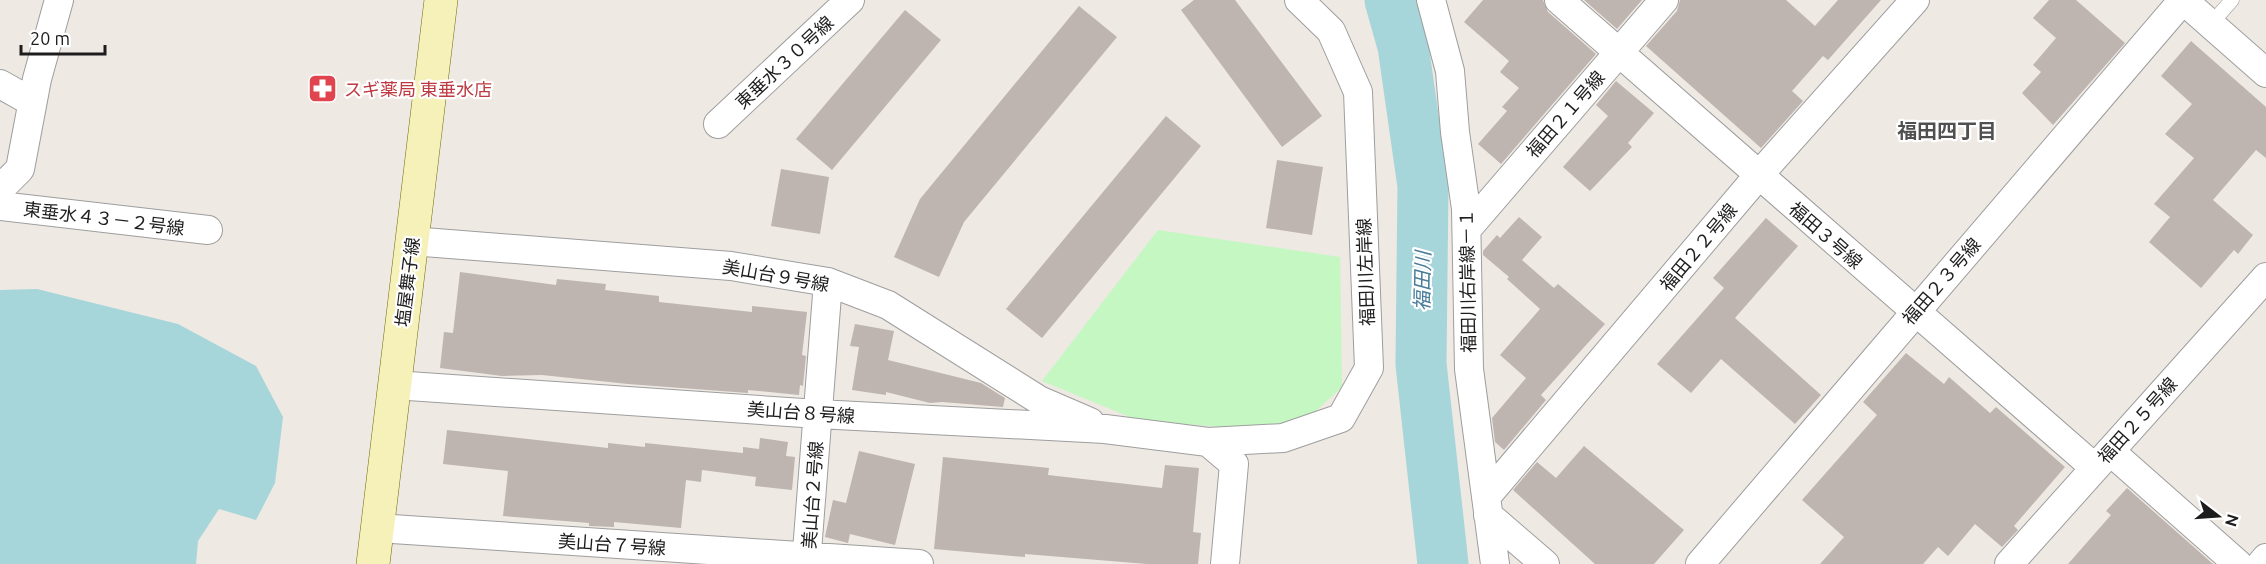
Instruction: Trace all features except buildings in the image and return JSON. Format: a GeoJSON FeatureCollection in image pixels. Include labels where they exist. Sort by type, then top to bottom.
{"type":"FeatureCollection","features":[{"type":"Feature","properties":{"kind":"street"},"geometry":{"type":"LineString","coordinates":[[0,189],[20,169],[32,102],[59,0]]}},
{"type":"Feature","properties":{"kind":"street","name":"塩屋舞子線"},"geometry":{"type":"LineString","coordinates":[[373,564],[441,0]]}},
{"type":"Feature","properties":{"kind":"street","name":"東垂水３０号線"},"geometry":{"type":"LineString","coordinates":[[718,124],[849,0]]}},
{"type":"Feature","properties":{"kind":"street","name":"福田川左岸線"},"geometry":{"type":"LineString","coordinates":[[1208,442],[1284,438],[1341,418],[1369,368],[1358,92],[1331,31],[1299,0]]}},
{"type":"Feature","properties":{"kind":"street","name":"福田川右岸線－１"},"geometry":{"type":"LineString","coordinates":[[1431,0],[1450,71],[1467,228],[1468,369],[1495,564]]}},
{"type":"Feature","properties":{"kind":"street","name":"福田３号線"},"geometry":{"type":"LineString","coordinates":[[1559,0],[1914,312],[2238,564]]}},
{"type":"Feature","properties":{"kind":"street","name":"福田２１号線"},"geometry":{"type":"LineString","coordinates":[[1467,228],[1664,0]]}},
{"type":"Feature","properties":{"kind":"street","name":"福田２２号線"},"geometry":{"type":"LineString","coordinates":[[1487,506],[1758,176],[1915,0]]}},
{"type":"Feature","properties":{"kind":"street"},"geometry":{"type":"LineString","coordinates":[[2183,0],[2266,73]]}},
{"type":"Feature","properties":{"kind":"street","name":"福田２３号線"},"geometry":{"type":"LineString","coordinates":[[1700,564],[2183,0]]}},
{"type":"Feature","properties":{"kind":"street"},"geometry":{"type":"LineString","coordinates":[[0,84],[32,102]]}},
{"type":"Feature","properties":{"kind":"street","name":"東垂水４３－２号線"},"geometry":{"type":"LineString","coordinates":[[0,206],[208,230]]}},
{"type":"Feature","properties":{"kind":"street","name":"美山台９号線"},"geometry":{"type":"LineString","coordinates":[[411,242],[731,266],[828,282],[888,305],[1039,400],[1105,429]]}},
{"type":"Feature","properties":{"kind":"street","name":"福田２５号線"},"geometry":{"type":"LineString","coordinates":[[2009,564],[2266,277]]}},
{"type":"Feature","properties":{"kind":"street","name":"美山台２号線"},"geometry":{"type":"LineString","coordinates":[[807,560],[828,282]]}},
{"type":"Feature","properties":{"kind":"street","name":"美山台８号線"},"geometry":{"type":"LineString","coordinates":[[394,385],[818,414],[1105,429],[1208,442]]}},
{"type":"Feature","properties":{"kind":"street"},"geometry":{"type":"LineString","coordinates":[[1208,442],[1234,464],[1225,564]]}},
{"type":"Feature","properties":{"kind":"street"},"geometry":{"type":"LineString","coordinates":[[1487,506],[1545,564]]}},
{"type":"Feature","properties":{"kind":"street","name":"美山台７号線"},"geometry":{"type":"LineString","coordinates":[[377,528],[807,560],[919,564]]}},
{"type":"Feature","properties":{"kind":"street"},"geometry":{"type":"LineString","coordinates":[[2261,564],[2266,558]]}},
{"type":"Feature","properties":{"kind":"lane"},"geometry":{"type":"LineString","coordinates":[[2211,24],[2232,0]]}},
{"type":"Feature","properties":{"kind":"green space"},"geometry":{"type":"Polygon","coordinates":[[[1158,230],[1340,257],[1342,387],[1305,421],[1233,428],[1137,420],[1042,381],[1158,230]]]}},
{"type":"Feature","properties":{"kind":"water"},"geometry":{"type":"Polygon","coordinates":[[[37,289],[178,324],[256,366],[283,417],[275,483],[256,520],[219,509],[198,541],[196,564],[0,564],[0,290],[37,289]]]}},
{"type":"Feature","properties":{"kind":"waterway","name":"福田川"},"geometry":{"type":"LineString","coordinates":[[1390,0],[1403,46],[1423,186],[1421,364],[1443,564]]}},
{"type":"Feature","properties":{"kind":"place","name":"スギ薬局 東垂水店"},"geometry":{"type":"Point","coordinates":[323,89]}},
{"type":"Feature","properties":{"kind":"district","name":"福田四丁目"},"geometry":{"type":"Point","coordinates":[1947,130]}}]}
